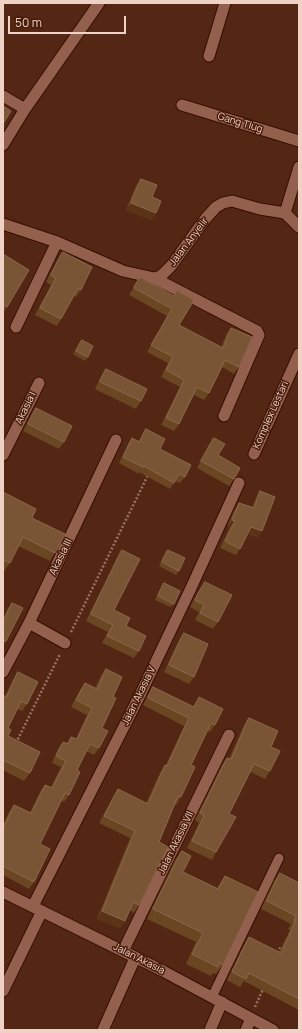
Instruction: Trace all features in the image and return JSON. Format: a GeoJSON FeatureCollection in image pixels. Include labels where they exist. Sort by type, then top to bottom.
{"type":"FeatureCollection","features":[{"type":"Feature","properties":{"kind":"street"},"geometry":{"type":"LineString","coordinates":[[209,56],[225,3]]}},
{"type":"Feature","properties":{"kind":"street"},"geometry":{"type":"LineString","coordinates":[[3,145],[25,109],[96,4]]}},
{"type":"Feature","properties":{"kind":"street"},"geometry":{"type":"LineString","coordinates":[[3,96],[25,109]]}},
{"type":"Feature","properties":{"kind":"street","name":"Gang Tlug"},"geometry":{"type":"LineString","coordinates":[[182,105],[299,141]]}},
{"type":"Feature","properties":{"kind":"street"},"geometry":{"type":"LineString","coordinates":[[299,167],[286,213],[299,227]]}},
{"type":"Feature","properties":{"kind":"street","name":"Jalan Anyelir"},"geometry":{"type":"LineString","coordinates":[[154,278],[162,276],[206,218],[223,203],[232,201],[260,210],[286,213]]}},
{"type":"Feature","properties":{"kind":"street"},"geometry":{"type":"LineString","coordinates":[[3,224],[57,242],[123,271],[154,278],[258,333],[259,335],[224,416]]}},
{"type":"Feature","properties":{"kind":"street"},"geometry":{"type":"LineString","coordinates":[[16,327],[57,242]]}},
{"type":"Feature","properties":{"kind":"street","name":"Komplex Lestari"},"geometry":{"type":"LineString","coordinates":[[254,454],[299,354]]}},
{"type":"Feature","properties":{"kind":"street","name":"Akasia I"},"geometry":{"type":"LineString","coordinates":[[3,456],[39,383]]}},
{"type":"Feature","properties":{"kind":"street","name":"Akasia III"},"geometry":{"type":"LineString","coordinates":[[3,672],[29,623],[116,440]]}},
{"type":"Feature","properties":{"kind":"street","name":"Jalan Akasia V"},"geometry":{"type":"LineString","coordinates":[[3,992],[37,909],[191,588],[239,482]]}},
{"type":"Feature","properties":{"kind":"street"},"geometry":{"type":"LineString","coordinates":[[29,623],[65,643]]}},
{"type":"Feature","properties":{"kind":"street","name":"Jalan Akasia VII"},"geometry":{"type":"LineString","coordinates":[[123,951],[229,735]]}},
{"type":"Feature","properties":{"kind":"street","name":"Jalan Akasia"},"geometry":{"type":"LineString","coordinates":[[4,894],[123,951],[273,1030]]}},
{"type":"Feature","properties":{"kind":"street"},"geometry":{"type":"LineString","coordinates":[[103,1030],[135,958]]}},
{"type":"Feature","properties":{"kind":"street"},"geometry":{"type":"LineString","coordinates":[[210,1030],[217,1000]]}},
{"type":"Feature","properties":{"kind":"street"},"geometry":{"type":"LineString","coordinates":[[246,1030],[251,1018]]}},
{"type":"Feature","properties":{"kind":"lane"},"geometry":{"type":"LineString","coordinates":[[217,1000],[278,858]]}},
{"type":"Feature","properties":{"kind":"path"},"geometry":{"type":"LineString","coordinates":[[13,747],[151,470]]}},
{"type":"Feature","properties":{"kind":"path"},"geometry":{"type":"LineString","coordinates":[[278,954],[281,946]]}},
{"type":"Feature","properties":{"kind":"path"},"geometry":{"type":"LineString","coordinates":[[251,1018],[266,982]]}},
{"type":"Feature","properties":{"kind":"building"},"geometry":{"type":"Polygon","coordinates":[[[3,106],[11,111],[3,124],[3,106]]]}},
{"type":"Feature","properties":{"kind":"building"},"geometry":{"type":"Polygon","coordinates":[[[141,179],[157,185],[152,197],[161,201],[156,213],[131,203],[141,179]]]}},
{"type":"Feature","properties":{"kind":"building"},"geometry":{"type":"Polygon","coordinates":[[[63,252],[92,267],[81,290],[78,288],[61,319],[40,308],[56,278],[51,275],[63,252]]]}},
{"type":"Feature","properties":{"kind":"building"},"geometry":{"type":"Polygon","coordinates":[[[3,254],[29,270],[7,307],[3,304],[3,254]]]}},
{"type":"Feature","properties":{"kind":"building"},"geometry":{"type":"Polygon","coordinates":[[[140,277],[174,296],[177,290],[194,300],[179,325],[223,348],[231,328],[252,337],[239,367],[225,360],[209,393],[197,387],[179,424],[166,418],[184,380],[166,370],[173,357],[151,345],[172,309],[134,288],[140,277]]]}},
{"type":"Feature","properties":{"kind":"building"},"geometry":{"type":"Polygon","coordinates":[[[82,340],[93,346],[88,357],[76,351],[82,340]]]}},
{"type":"Feature","properties":{"kind":"building"},"geometry":{"type":"Polygon","coordinates":[[[106,369],[147,389],[141,401],[100,382],[106,369]]]}},
{"type":"Feature","properties":{"kind":"building"},"geometry":{"type":"Polygon","coordinates":[[[36,408],[72,426],[64,442],[28,424],[36,408]]]}},
{"type":"Feature","properties":{"kind":"building"},"geometry":{"type":"Polygon","coordinates":[[[146,429],[165,439],[160,449],[191,465],[185,477],[179,474],[174,483],[144,466],[143,467],[123,457],[132,438],[139,442],[146,429]]]}},
{"type":"Feature","properties":{"kind":"building"},"geometry":{"type":"Polygon","coordinates":[[[214,438],[225,444],[218,455],[240,468],[234,479],[201,461],[214,438]]]}},
{"type":"Feature","properties":{"kind":"building"},"geometry":{"type":"Polygon","coordinates":[[[260,491],[275,497],[262,531],[251,527],[240,549],[225,541],[235,521],[232,520],[239,503],[254,508],[260,491]]]}},
{"type":"Feature","properties":{"kind":"building"},"geometry":{"type":"Polygon","coordinates":[[[3,492],[36,509],[32,518],[65,534],[55,553],[23,537],[10,563],[3,560],[3,492]]]}},
{"type":"Feature","properties":{"kind":"building"},"geometry":{"type":"Polygon","coordinates":[[[122,550],[140,559],[114,610],[130,618],[126,626],[146,636],[139,651],[107,636],[113,625],[91,614],[122,550]]]}},
{"type":"Feature","properties":{"kind":"building"},"geometry":{"type":"Polygon","coordinates":[[[168,550],[185,558],[179,571],[162,562],[168,550]]]}},
{"type":"Feature","properties":{"kind":"building"},"geometry":{"type":"Polygon","coordinates":[[[205,582],[232,595],[218,622],[200,613],[204,605],[195,600],[205,582]]]}},
{"type":"Feature","properties":{"kind":"building"},"geometry":{"type":"Polygon","coordinates":[[[164,583],[180,591],[174,604],[158,596],[164,583]]]}},
{"type":"Feature","properties":{"kind":"building"},"geometry":{"type":"Polygon","coordinates":[[[12,603],[23,608],[6,641],[3,640],[3,622],[12,603]]]}},
{"type":"Feature","properties":{"kind":"building"},"geometry":{"type":"Polygon","coordinates":[[[184,633],[208,644],[194,677],[169,665],[184,633]]]}},
{"type":"Feature","properties":{"kind":"building"},"geometry":{"type":"Polygon","coordinates":[[[106,669],[122,677],[113,697],[116,698],[102,728],[108,731],[99,748],[90,744],[77,770],[80,772],[69,795],[65,793],[40,844],[50,849],[34,882],[3,866],[3,828],[14,805],[31,813],[45,785],[52,788],[66,761],[56,756],[63,742],[68,744],[71,737],[77,739],[92,708],[76,700],[85,683],[97,689],[106,669]]]}},
{"type":"Feature","properties":{"kind":"building"},"geometry":{"type":"Polygon","coordinates":[[[18,672],[38,682],[27,704],[21,701],[8,728],[11,730],[8,736],[40,752],[30,773],[3,760],[3,695],[6,697],[18,672]]]}},
{"type":"Feature","properties":{"kind":"building"},"geometry":{"type":"Polygon","coordinates":[[[153,687],[194,707],[199,697],[223,709],[215,725],[211,723],[191,765],[195,767],[181,797],[178,796],[159,842],[168,847],[139,905],[133,902],[125,921],[102,911],[135,831],[104,816],[118,789],[148,804],[165,765],[167,766],[189,718],[148,698],[153,687]]]}},
{"type":"Feature","properties":{"kind":"building"},"geometry":{"type":"Polygon","coordinates":[[[249,718],[278,731],[271,747],[280,751],[270,771],[254,764],[229,814],[236,817],[216,852],[192,841],[204,816],[200,813],[227,758],[231,759],[249,718]]]}},
{"type":"Feature","properties":{"kind":"building"},"geometry":{"type":"Polygon","coordinates":[[[182,851],[191,856],[183,872],[218,889],[225,876],[258,892],[223,965],[219,963],[218,967],[192,954],[203,933],[153,909],[182,851]]]}},
{"type":"Feature","properties":{"kind":"building"},"geometry":{"type":"Polygon","coordinates":[[[280,873],[299,883],[299,999],[249,973],[246,979],[232,972],[249,937],[281,953],[295,922],[296,916],[267,901],[280,873]]]}}]}
